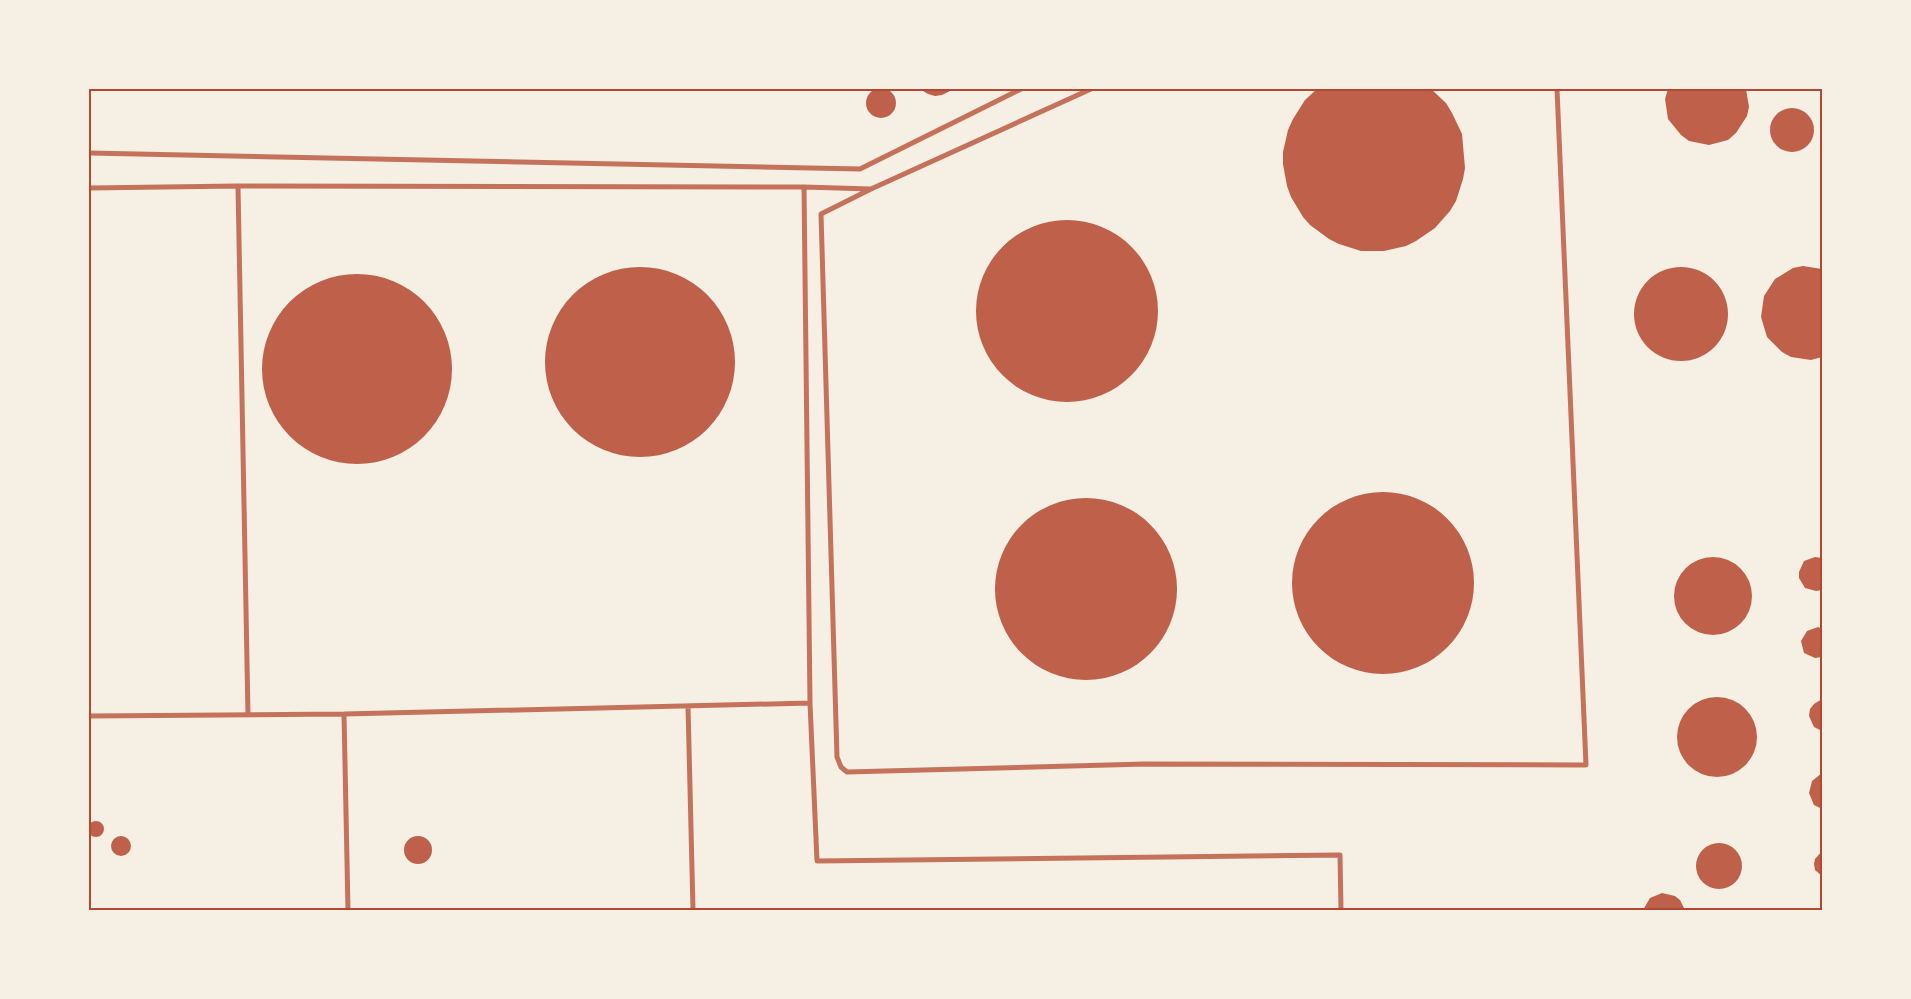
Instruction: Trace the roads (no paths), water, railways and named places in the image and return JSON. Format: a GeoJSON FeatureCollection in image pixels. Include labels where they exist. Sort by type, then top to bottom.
{"type":"FeatureCollection","features":[{"type":"Feature","properties":{"kind":"street"},"geometry":{"type":"LineString","coordinates":[[89,153],[860,169],[1021,89]]}},
{"type":"Feature","properties":{"kind":"street"},"geometry":{"type":"LineString","coordinates":[[1091,89],[821,214],[836,747],[841,767],[847,772],[1145,764],[1586,765],[1557,89]]}},
{"type":"Feature","properties":{"kind":"street"},"geometry":{"type":"LineString","coordinates":[[89,188],[238,186],[804,187],[871,190]]}},
{"type":"Feature","properties":{"kind":"street"},"geometry":{"type":"LineString","coordinates":[[238,186],[248,715]]}},
{"type":"Feature","properties":{"kind":"street"},"geometry":{"type":"LineString","coordinates":[[804,187],[810,703],[817,861],[1340,855],[1341,910]]}},
{"type":"Feature","properties":{"kind":"street"},"geometry":{"type":"LineString","coordinates":[[89,716],[344,714],[810,703]]}},
{"type":"Feature","properties":{"kind":"street"},"geometry":{"type":"LineString","coordinates":[[688,706],[693,910]]}},
{"type":"Feature","properties":{"kind":"street"},"geometry":{"type":"LineString","coordinates":[[344,714],[348,910]]}}]}
